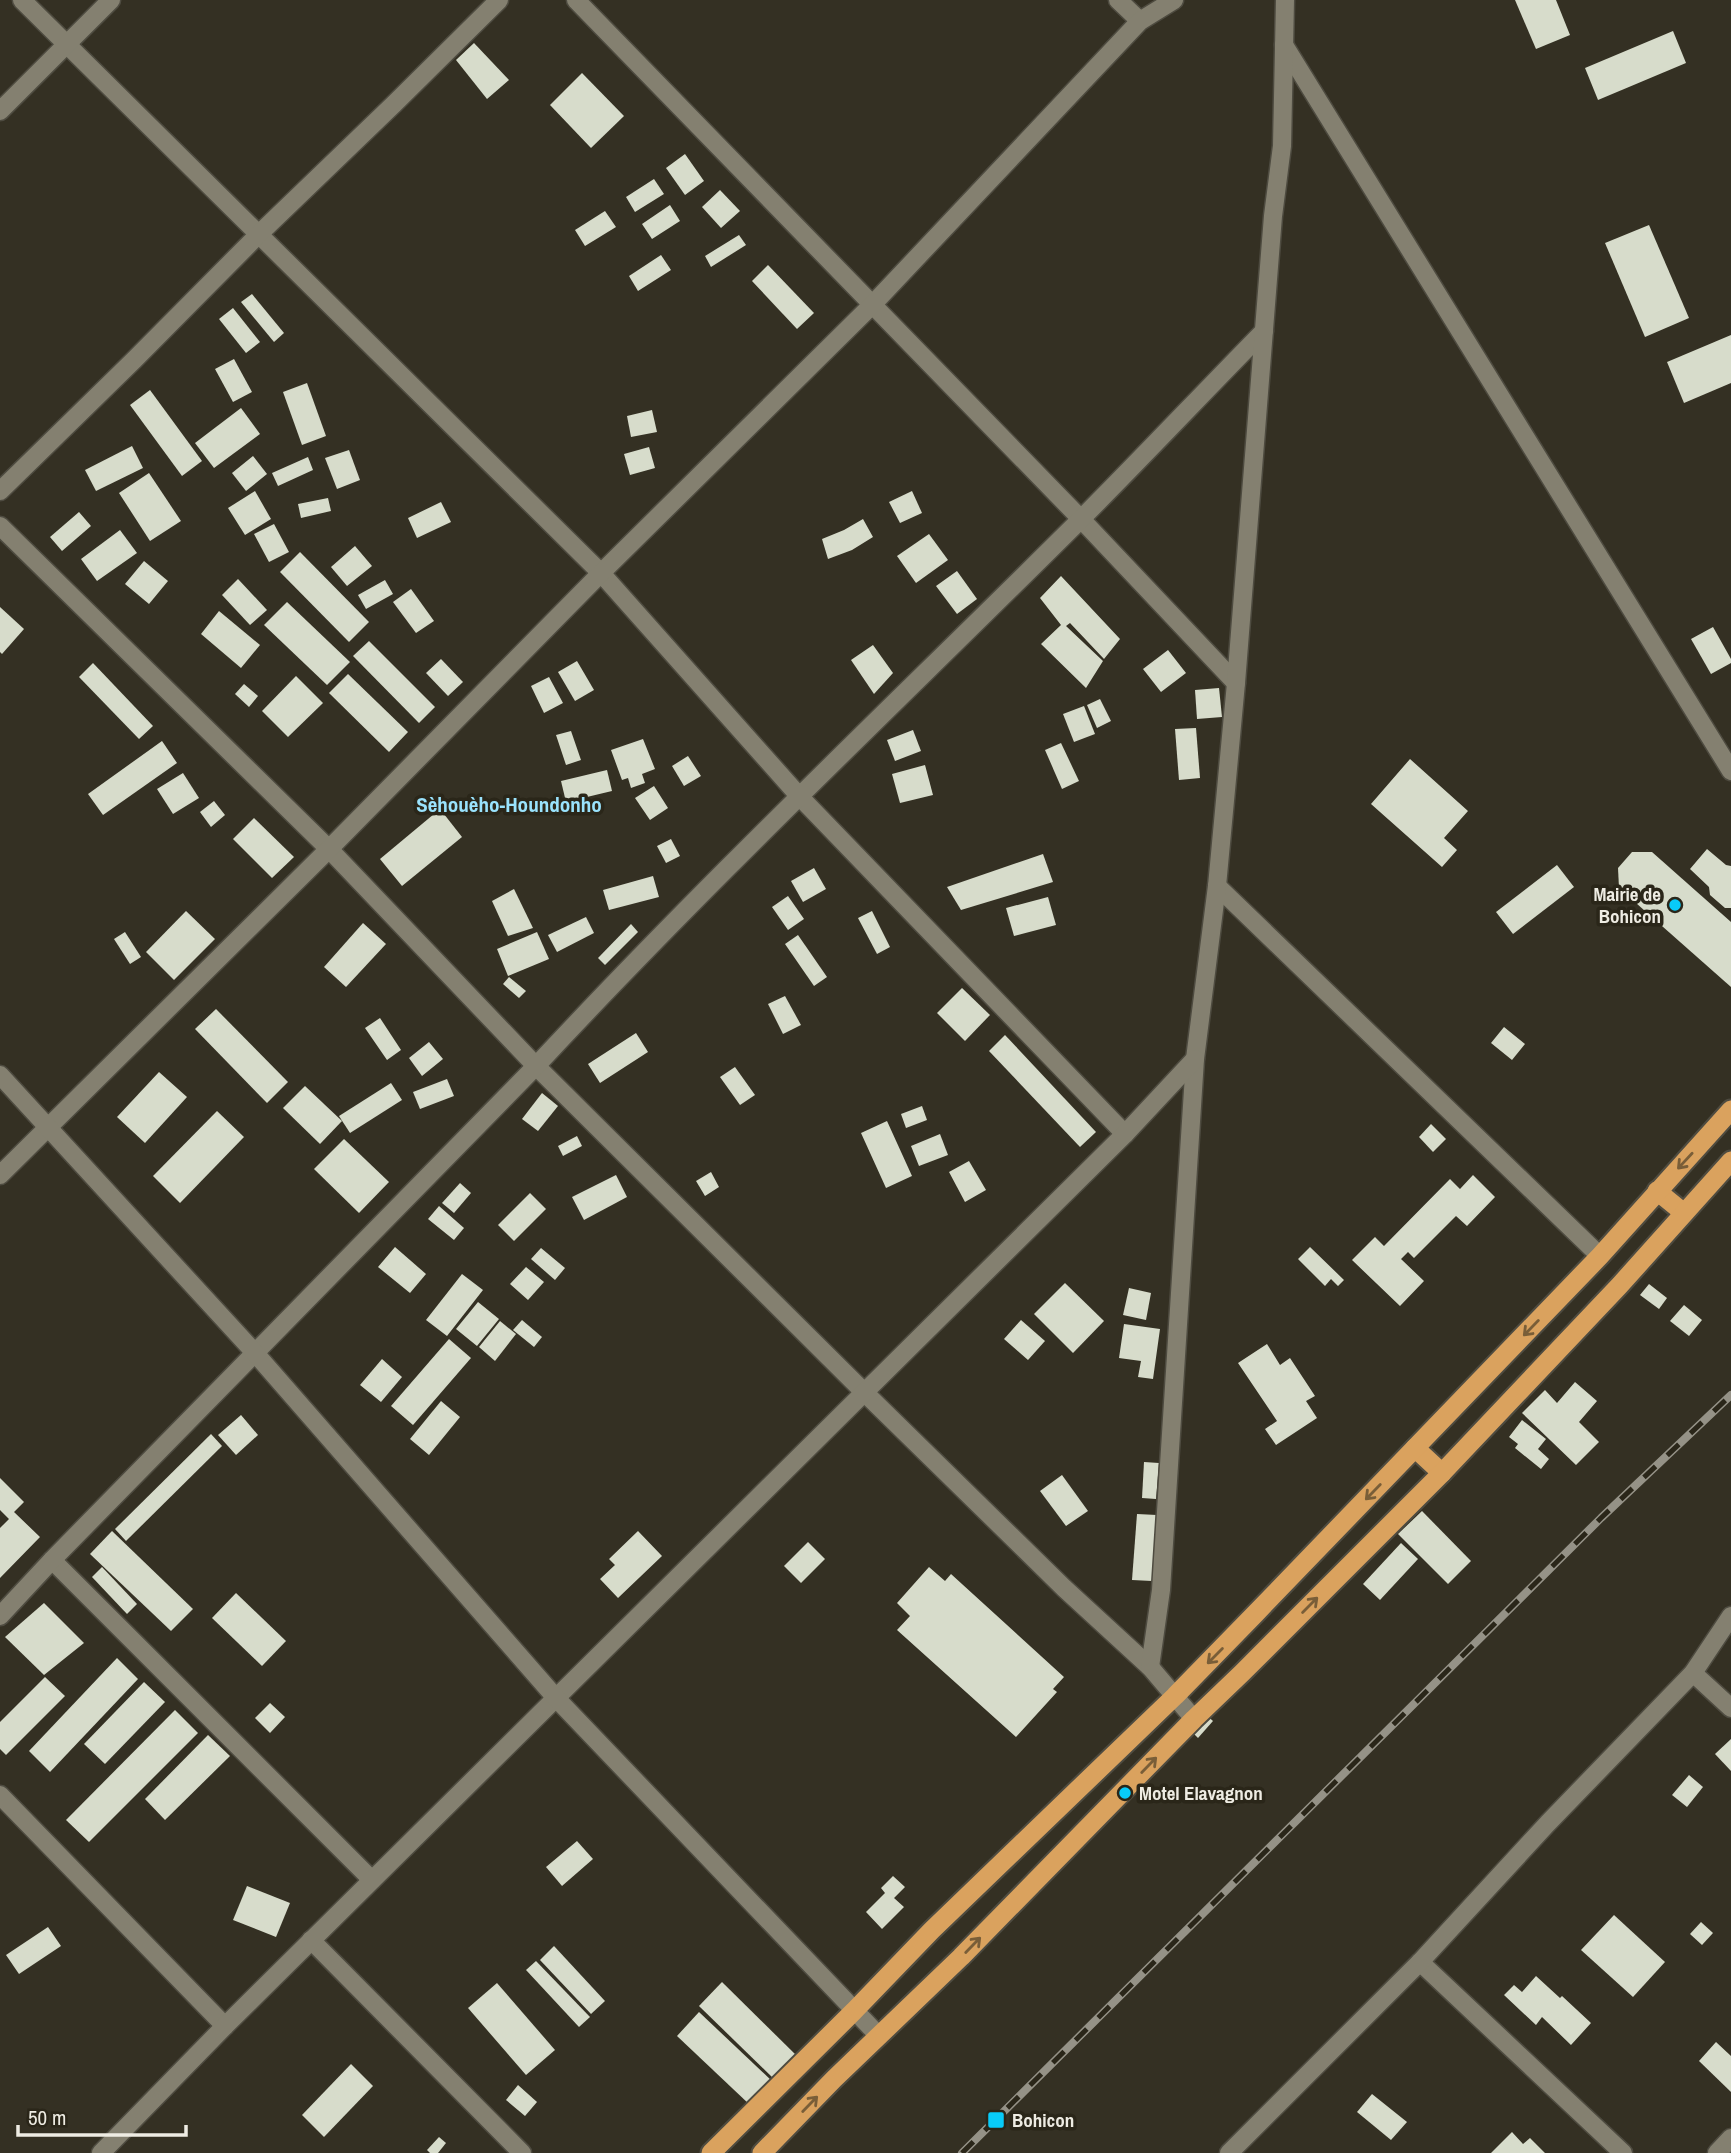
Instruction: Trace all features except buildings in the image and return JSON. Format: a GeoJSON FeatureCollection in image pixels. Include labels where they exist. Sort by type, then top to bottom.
{"type":"FeatureCollection","features":[{"type":"Feature","properties":{"kind":"highway"},"geometry":{"type":"LineString","coordinates":[[711,2153],[942,1920],[1175,1696],[1600,1256],[1731,1110]]}},
{"type":"Feature","properties":{"kind":"highway"},"geometry":{"type":"LineString","coordinates":[[762,2153],[961,1957],[1194,1719],[1442,1473],[1611,1295],[1731,1161]]}},
{"type":"Feature","properties":{"kind":"highway"},"geometry":{"type":"LineString","coordinates":[[1657,1191],[1684,1213]]}},
{"type":"Feature","properties":{"kind":"highway"},"geometry":{"type":"LineString","coordinates":[[1415,1448],[1442,1473]]}},
{"type":"Feature","properties":{"kind":"street"},"geometry":{"type":"LineString","coordinates":[[22,0],[601,573],[800,797],[1125,1134]]}},
{"type":"Feature","properties":{"kind":"street"},"geometry":{"type":"LineString","coordinates":[[0,111],[111,0]]}},
{"type":"Feature","properties":{"kind":"street"},"geometry":{"type":"LineString","coordinates":[[0,491],[499,0]]}},
{"type":"Feature","properties":{"kind":"street"},"geometry":{"type":"LineString","coordinates":[[576,0],[1081,519],[1236,683]]}},
{"type":"Feature","properties":{"kind":"street"},"geometry":{"type":"LineString","coordinates":[[1118,0],[1140,21]]}},
{"type":"Feature","properties":{"kind":"street"},"geometry":{"type":"LineString","coordinates":[[0,1175],[873,304],[1140,21],[1174,0]]}},
{"type":"Feature","properties":{"kind":"street"},"geometry":{"type":"LineString","coordinates":[[1150,1667],[1161,1590],[1195,1059],[1217,886],[1273,216],[1282,146],[1285,0]]}},
{"type":"Feature","properties":{"kind":"street"},"geometry":{"type":"LineString","coordinates":[[1284,45],[1731,771]]}},
{"type":"Feature","properties":{"kind":"street"},"geometry":{"type":"LineString","coordinates":[[0,1616],[589,1009],[1081,519],[1264,331]]}},
{"type":"Feature","properties":{"kind":"street"},"geometry":{"type":"LineString","coordinates":[[0,526],[329,849],[536,1066],[864,1392],[1064,1588],[1150,1667],[1194,1719]]}},
{"type":"Feature","properties":{"kind":"street"},"geometry":{"type":"LineString","coordinates":[[1217,886],[1600,1256]]}},
{"type":"Feature","properties":{"kind":"street"},"geometry":{"type":"LineString","coordinates":[[101,2153],[311,1940],[1125,1134],[1195,1059]]}},
{"type":"Feature","properties":{"kind":"street"},"geometry":{"type":"LineString","coordinates":[[0,1075],[255,1353],[556,1698],[879,2035]]}},
{"type":"Feature","properties":{"kind":"street"},"geometry":{"type":"LineString","coordinates":[[52,1560],[372,1880]]}},
{"type":"Feature","properties":{"kind":"street"},"geometry":{"type":"LineString","coordinates":[[1229,2153],[1420,1962],[1548,1823],[1693,1673],[1731,1616]]}},
{"type":"Feature","properties":{"kind":"street"},"geometry":{"type":"LineString","coordinates":[[1693,1673],[1731,1708]]}},
{"type":"Feature","properties":{"kind":"street"},"geometry":{"type":"LineString","coordinates":[[0,1796],[225,2026]]}},
{"type":"Feature","properties":{"kind":"street"},"geometry":{"type":"LineString","coordinates":[[311,1940],[522,2153]]}},
{"type":"Feature","properties":{"kind":"street"},"geometry":{"type":"LineString","coordinates":[[1420,1962],[1623,2153]]}},
{"type":"Feature","properties":{"kind":"street"},"geometry":{"type":"LineString","coordinates":[[1717,2153],[1731,2138]]}},
{"type":"Feature","properties":{"kind":"railway"},"geometry":{"type":"LineString","coordinates":[[962,2153],[1601,1518],[1731,1395]]}},
{"type":"Feature","properties":{"kind":"place","name":"Mairie de Bohicon"},"geometry":{"type":"Point","coordinates":[1675,905]}},
{"type":"Feature","properties":{"kind":"place","name":"Motel Elavagnon"},"geometry":{"type":"Point","coordinates":[1125,1793]}},
{"type":"Feature","properties":{"kind":"place","name":"Bohicon"},"geometry":{"type":"Point","coordinates":[996,2120]}},
{"type":"Feature","properties":{"kind":"district","name":"Sèhouèho-Houndonho"},"geometry":{"type":"Point","coordinates":[509,804]}}]}
